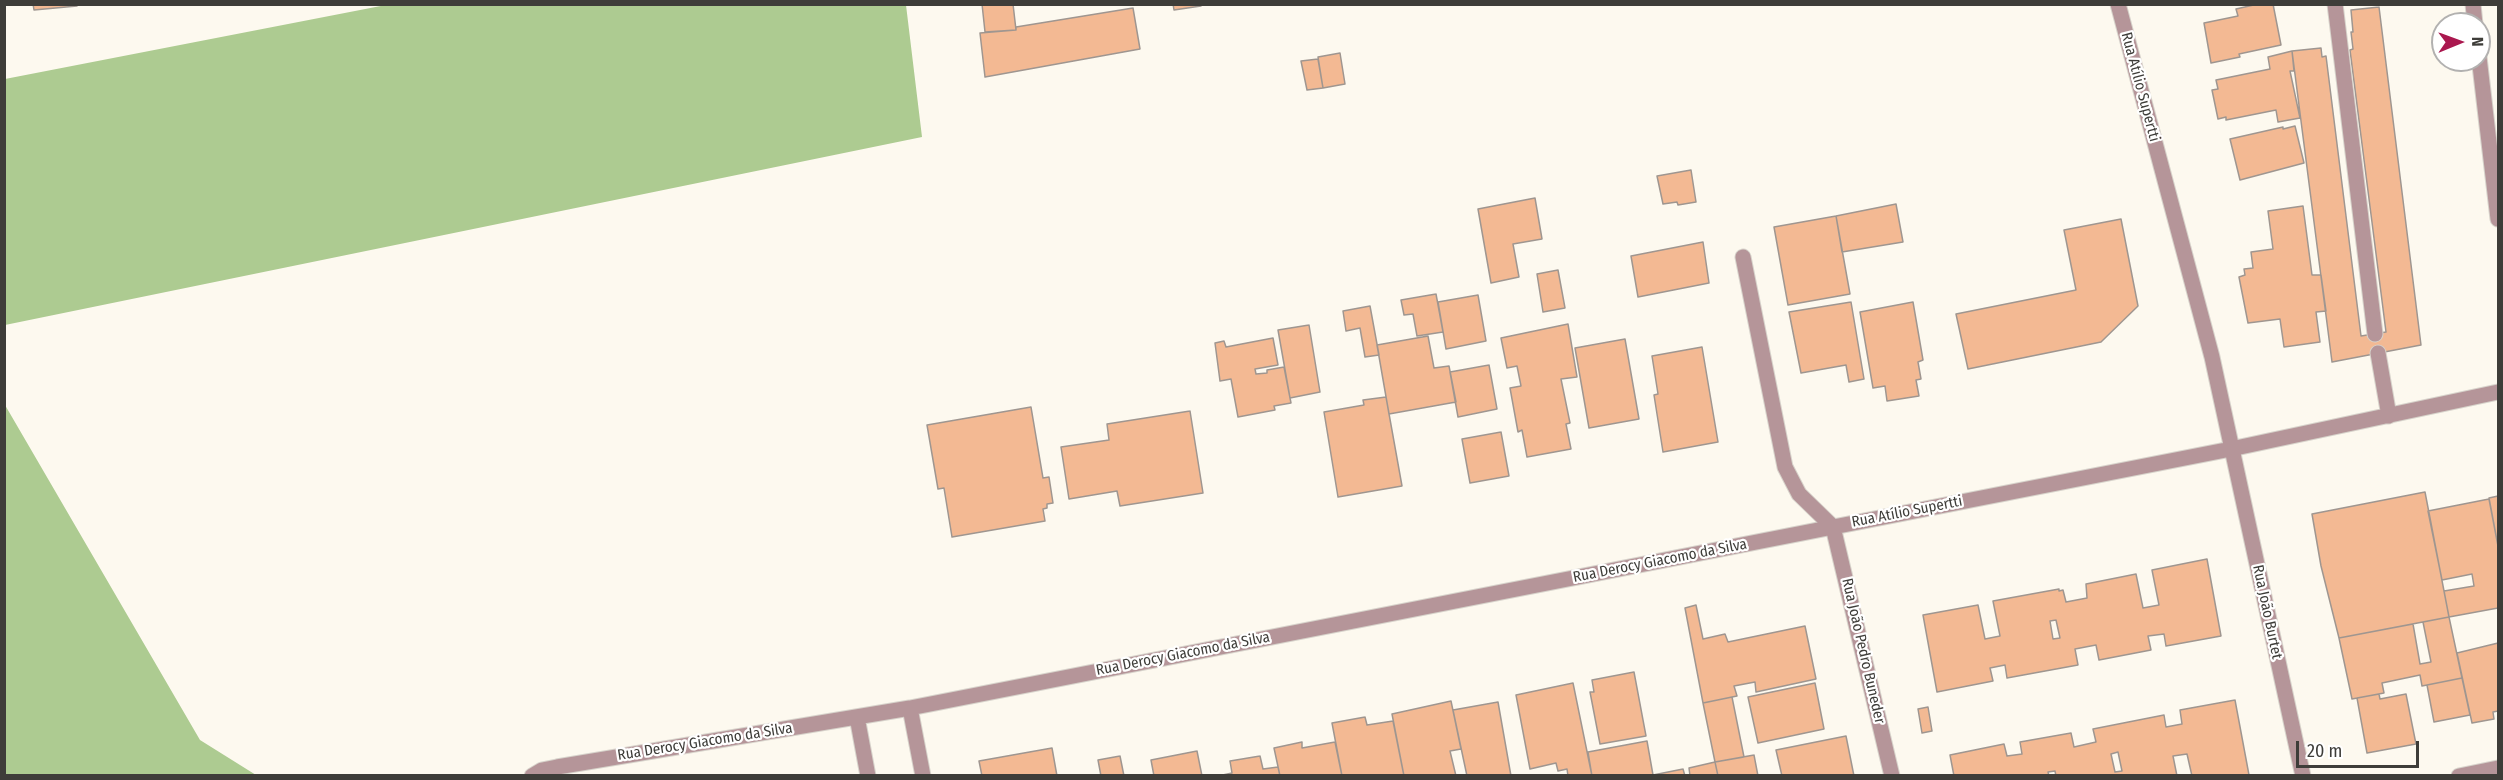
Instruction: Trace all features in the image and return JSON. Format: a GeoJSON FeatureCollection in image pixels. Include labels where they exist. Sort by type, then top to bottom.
{"type":"FeatureCollection","features":[{"type":"Feature","properties":{"kind":"street","name":"Rua Atílio Supertti"},"geometry":{"type":"LineString","coordinates":[[2118,4],[2212,357],[2232,449]]}},
{"type":"Feature","properties":{"kind":"street"},"geometry":{"type":"LineString","coordinates":[[2335,4],[2375,334]]}},
{"type":"Feature","properties":{"kind":"street"},"geometry":{"type":"LineString","coordinates":[[2481,72],[2499,219]]}},
{"type":"Feature","properties":{"kind":"street","name":"Rua Atílio Supertti"},"geometry":{"type":"LineString","coordinates":[[1743,257],[1785,467],[1799,494],[1833,527],[2232,449],[2499,392]]}},
{"type":"Feature","properties":{"kind":"street"},"geometry":{"type":"LineString","coordinates":[[2378,352],[2389,416]]}},
{"type":"Feature","properties":{"kind":"street","name":"Rua João Burtet"},"geometry":{"type":"LineString","coordinates":[[2232,449],[2303,776]]}},
{"type":"Feature","properties":{"kind":"street","name":"Rua Derocy Giacomo da Silva"},"geometry":{"type":"LineString","coordinates":[[532,776],[542,770],[557,767],[910,708],[1833,527]]}},
{"type":"Feature","properties":{"kind":"street","name":"Rua João Pedro Buneder"},"geometry":{"type":"LineString","coordinates":[[1833,527],[1892,776]]}},
{"type":"Feature","properties":{"kind":"street"},"geometry":{"type":"LineString","coordinates":[[910,708],[923,776]]}},
{"type":"Feature","properties":{"kind":"street"},"geometry":{"type":"LineString","coordinates":[[857,717],[868,776]]}},
{"type":"Feature","properties":{"kind":"street"},"geometry":{"type":"LineString","coordinates":[[2459,776],[2499,768]]}},
{"type":"Feature","properties":{"kind":"green space"},"geometry":{"type":"Polygon","coordinates":[[[391,4],[906,5],[922,137],[5,325],[5,79],[391,4]]]}},
{"type":"Feature","properties":{"kind":"green space"},"geometry":{"type":"Polygon","coordinates":[[[5,405],[200,740],[256,775],[5,775],[5,405]]]}},
{"type":"Feature","properties":{"kind":"building"},"geometry":{"type":"Polygon","coordinates":[[[33,4],[77,4],[77,6],[34,10],[33,4]]]}},
{"type":"Feature","properties":{"kind":"building"},"geometry":{"type":"Polygon","coordinates":[[[982,4],[1013,4],[1016,30],[985,32],[982,4]]]}},
{"type":"Feature","properties":{"kind":"building"},"geometry":{"type":"Polygon","coordinates":[[[1173,4],[1201,4],[1201,6],[1174,10],[1173,4]]]}},
{"type":"Feature","properties":{"kind":"building"},"geometry":{"type":"Polygon","coordinates":[[[2258,4],[2273,4],[2281,45],[2211,63],[2204,23],[2238,16],[2236,9],[2258,4]]]}},
{"type":"Feature","properties":{"kind":"building"},"geometry":{"type":"Polygon","coordinates":[[[2379,7],[2421,345],[2332,362],[2292,51],[2321,48],[2322,57],[2326,56],[2361,336],[2386,332],[2350,50],[2353,49],[2351,10],[2379,7]]]}},
{"type":"Feature","properties":{"kind":"building"},"geometry":{"type":"Polygon","coordinates":[[[1133,8],[1140,49],[985,77],[980,33],[1016,30],[1016,27],[1133,8]]]}},
{"type":"Feature","properties":{"kind":"building"},"geometry":{"type":"Polygon","coordinates":[[[2292,51],[2294,71],[2290,71],[2300,118],[2278,122],[2276,110],[2226,120],[2226,117],[2218,119],[2212,90],[2218,89],[2216,80],[2270,69],[2268,57],[2292,51]]]}},
{"type":"Feature","properties":{"kind":"building"},"geometry":{"type":"Polygon","coordinates":[[[1340,53],[1345,84],[1323,88],[1318,57],[1340,53]]]}},
{"type":"Feature","properties":{"kind":"building"},"geometry":{"type":"Polygon","coordinates":[[[1318,59],[1323,88],[1307,90],[1301,61],[1318,59]]]}},
{"type":"Feature","properties":{"kind":"building"},"geometry":{"type":"Polygon","coordinates":[[[2295,126],[2304,163],[2240,180],[2230,139],[2295,126]]]}},
{"type":"Feature","properties":{"kind":"building"},"geometry":{"type":"Polygon","coordinates":[[[1691,170],[1696,202],[1678,205],[1677,202],[1663,204],[1657,176],[1691,170]]]}},
{"type":"Feature","properties":{"kind":"building"},"geometry":{"type":"Polygon","coordinates":[[[1535,198],[1542,239],[1513,244],[1519,277],[1491,283],[1478,209],[1535,198]]]}},
{"type":"Feature","properties":{"kind":"building"},"geometry":{"type":"Polygon","coordinates":[[[1896,204],[1903,242],[1842,252],[1836,216],[1896,204]]]}},
{"type":"Feature","properties":{"kind":"building"},"geometry":{"type":"Polygon","coordinates":[[[2303,206],[2312,275],[2321,275],[2326,311],[2316,312],[2320,342],[2284,347],[2280,319],[2248,323],[2239,277],[2245,275],[2244,269],[2253,268],[2251,252],[2273,249],[2268,211],[2303,206]]]}},
{"type":"Feature","properties":{"kind":"building"},"geometry":{"type":"Polygon","coordinates":[[[1836,216],[1850,294],[1788,305],[1774,227],[1836,216]]]}},
{"type":"Feature","properties":{"kind":"building"},"geometry":{"type":"Polygon","coordinates":[[[2121,219],[2138,306],[2101,342],[1968,369],[1956,314],[2076,290],[2064,230],[2121,219]]]}},
{"type":"Feature","properties":{"kind":"building"},"geometry":{"type":"Polygon","coordinates":[[[1703,242],[1709,283],[1638,297],[1631,256],[1703,242]]]}},
{"type":"Feature","properties":{"kind":"building"},"geometry":{"type":"Polygon","coordinates":[[[1558,270],[1565,308],[1543,312],[1537,274],[1558,270]]]}},
{"type":"Feature","properties":{"kind":"building"},"geometry":{"type":"Polygon","coordinates":[[[1436,294],[1443,332],[1417,336],[1413,314],[1404,315],[1401,300],[1436,294]]]}},
{"type":"Feature","properties":{"kind":"building"},"geometry":{"type":"Polygon","coordinates":[[[1478,295],[1486,341],[1446,349],[1438,302],[1478,295]]]}},
{"type":"Feature","properties":{"kind":"building"},"geometry":{"type":"Polygon","coordinates":[[[1851,302],[1864,379],[1849,382],[1846,365],[1801,373],[1789,312],[1851,302]]]}},
{"type":"Feature","properties":{"kind":"building"},"geometry":{"type":"Polygon","coordinates":[[[1913,302],[1923,360],[1918,362],[1921,379],[1916,380],[1919,396],[1887,401],[1885,386],[1873,388],[1860,312],[1913,302]]]}},
{"type":"Feature","properties":{"kind":"building"},"geometry":{"type":"Polygon","coordinates":[[[1370,306],[1379,355],[1365,357],[1360,328],[1346,331],[1343,311],[1370,306]]]}},
{"type":"Feature","properties":{"kind":"building"},"geometry":{"type":"Polygon","coordinates":[[[1568,324],[1577,377],[1561,379],[1570,423],[1566,424],[1571,449],[1527,457],[1522,430],[1518,432],[1510,388],[1521,386],[1517,366],[1507,368],[1501,338],[1568,324]]]}},
{"type":"Feature","properties":{"kind":"building"},"geometry":{"type":"Polygon","coordinates":[[[1309,325],[1320,392],[1290,398],[1278,330],[1309,325]]]}},
{"type":"Feature","properties":{"kind":"building"},"geometry":{"type":"Polygon","coordinates":[[[1428,336],[1434,368],[1449,366],[1456,402],[1389,414],[1377,345],[1428,336]]]}},
{"type":"Feature","properties":{"kind":"building"},"geometry":{"type":"Polygon","coordinates":[[[1273,338],[1278,365],[1255,369],[1256,374],[1284,367],[1291,403],[1274,406],[1275,410],[1238,417],[1231,379],[1220,381],[1215,343],[1224,341],[1226,347],[1273,338]]]}},
{"type":"Feature","properties":{"kind":"building"},"geometry":{"type":"Polygon","coordinates":[[[1625,339],[1639,419],[1589,428],[1575,348],[1625,339]]]}},
{"type":"Feature","properties":{"kind":"building"},"geometry":{"type":"Polygon","coordinates":[[[1702,347],[1718,442],[1663,452],[1654,395],[1658,394],[1652,356],[1702,347]]]}},
{"type":"Feature","properties":{"kind":"building"},"geometry":{"type":"Polygon","coordinates":[[[1489,365],[1497,409],[1458,417],[1450,372],[1489,365]]]}},
{"type":"Feature","properties":{"kind":"building"},"geometry":{"type":"Polygon","coordinates":[[[1386,397],[1402,486],[1338,497],[1324,412],[1364,405],[1363,400],[1386,397]]]}},
{"type":"Feature","properties":{"kind":"building"},"geometry":{"type":"Polygon","coordinates":[[[1031,407],[1043,478],[1049,477],[1053,503],[1047,504],[1047,508],[1043,509],[1045,521],[952,537],[944,488],[938,489],[927,425],[1031,407]]]}},
{"type":"Feature","properties":{"kind":"building"},"geometry":{"type":"Polygon","coordinates":[[[1190,411],[1203,493],[1120,506],[1117,491],[1069,499],[1061,447],[1109,440],[1107,424],[1190,411]]]}},
{"type":"Feature","properties":{"kind":"building"},"geometry":{"type":"Polygon","coordinates":[[[1501,432],[1509,476],[1470,483],[1462,439],[1501,432]]]}},
{"type":"Feature","properties":{"kind":"building"},"geometry":{"type":"Polygon","coordinates":[[[2425,492],[2449,617],[2339,638],[2321,566],[2312,514],[2425,492]]]}},
{"type":"Feature","properties":{"kind":"building"},"geometry":{"type":"Polygon","coordinates":[[[2498,496],[2498,546],[2489,498],[2498,496]]]}},
{"type":"Feature","properties":{"kind":"building"},"geometry":{"type":"Polygon","coordinates":[[[2489,499],[2498,546],[2498,608],[2449,617],[2444,591],[2474,586],[2472,574],[2442,580],[2428,511],[2489,499]]]}},
{"type":"Feature","properties":{"kind":"building"},"geometry":{"type":"Polygon","coordinates":[[[2207,559],[2221,636],[2166,646],[2164,634],[2148,636],[2151,650],[2099,660],[2096,645],[2075,649],[2078,665],[2007,678],[2005,665],[1990,668],[1993,681],[1937,692],[1923,615],[1978,605],[1985,639],[2000,636],[1993,601],[2059,589],[2059,591],[2063,590],[2066,602],[2087,598],[2086,584],[2136,574],[2143,608],[2159,605],[2152,570],[2207,559]],[[2056,620],[2050,621],[2053,639],[2060,638],[2056,620]]]}},
{"type":"Feature","properties":{"kind":"building"},"geometry":{"type":"Polygon","coordinates":[[[1696,605],[1703,639],[1725,634],[1728,642],[1805,626],[1816,679],[1756,692],[1755,682],[1734,686],[1737,696],[1703,703],[1685,608],[1696,605]]]}},
{"type":"Feature","properties":{"kind":"building"},"geometry":{"type":"Polygon","coordinates":[[[2449,617],[2462,678],[2422,686],[2420,675],[2382,683],[2384,693],[2352,699],[2339,638],[2413,624],[2420,664],[2431,662],[2423,622],[2449,617]]]}},
{"type":"Feature","properties":{"kind":"building"},"geometry":{"type":"Polygon","coordinates":[[[2498,643],[2498,711],[2493,712],[2494,719],[2472,723],[2457,653],[2498,643]]]}},
{"type":"Feature","properties":{"kind":"building"},"geometry":{"type":"Polygon","coordinates":[[[1634,672],[1646,736],[1600,744],[1590,692],[1594,692],[1592,680],[1634,672]]]}},
{"type":"Feature","properties":{"kind":"building"},"geometry":{"type":"Polygon","coordinates":[[[2462,678],[2470,715],[2434,722],[2427,685],[2462,678]]]}},
{"type":"Feature","properties":{"kind":"building"},"geometry":{"type":"Polygon","coordinates":[[[1573,683],[1592,776],[1568,776],[1567,769],[1558,771],[1556,763],[1530,769],[1516,695],[1573,683]]]}},
{"type":"Feature","properties":{"kind":"building"},"geometry":{"type":"Polygon","coordinates":[[[1815,683],[1824,729],[1758,743],[1748,697],[1815,683]]]}},
{"type":"Feature","properties":{"kind":"building"},"geometry":{"type":"Polygon","coordinates":[[[2379,694],[2380,699],[2406,694],[2416,744],[2367,753],[2357,698],[2379,694]]]}},
{"type":"Feature","properties":{"kind":"building"},"geometry":{"type":"Polygon","coordinates":[[[1732,697],[1744,757],[1715,762],[1703,703],[1732,697]]]}},
{"type":"Feature","properties":{"kind":"building"},"geometry":{"type":"Polygon","coordinates":[[[2235,700],[2249,775],[2192,776],[2187,754],[2173,756],[2177,776],[2056,776],[2055,771],[2048,772],[2049,776],[1954,776],[1950,755],[2004,744],[2007,756],[2022,754],[2020,742],[2071,733],[2074,747],[2096,742],[2093,729],[2164,715],[2166,727],[2182,724],[2180,710],[2235,700]],[[2118,752],[2111,754],[2115,772],[2122,771],[2118,752]]]}},
{"type":"Feature","properties":{"kind":"building"},"geometry":{"type":"Polygon","coordinates":[[[1451,701],[1461,749],[1450,751],[1456,776],[1404,776],[1392,714],[1451,701]]]}},
{"type":"Feature","properties":{"kind":"building"},"geometry":{"type":"Polygon","coordinates":[[[1498,702],[1511,776],[1467,776],[1453,710],[1498,702]]]}},
{"type":"Feature","properties":{"kind":"building"},"geometry":{"type":"Polygon","coordinates":[[[1928,707],[1932,731],[1922,733],[1918,709],[1928,707]]]}},
{"type":"Feature","properties":{"kind":"building"},"geometry":{"type":"Polygon","coordinates":[[[1365,717],[1367,725],[1393,721],[1404,776],[1342,776],[1332,723],[1365,717]]]}},
{"type":"Feature","properties":{"kind":"building"},"geometry":{"type":"Polygon","coordinates":[[[1846,736],[1854,776],[1782,776],[1776,750],[1846,736]]]}},
{"type":"Feature","properties":{"kind":"building"},"geometry":{"type":"Polygon","coordinates":[[[1647,741],[1653,775],[1592,776],[1588,752],[1647,741]]]}},
{"type":"Feature","properties":{"kind":"building"},"geometry":{"type":"Polygon","coordinates":[[[1302,742],[1302,748],[1335,742],[1342,776],[1280,776],[1274,748],[1302,742]]]}},
{"type":"Feature","properties":{"kind":"building"},"geometry":{"type":"Polygon","coordinates":[[[1052,748],[1057,776],[982,776],[979,761],[1052,748]]]}},
{"type":"Feature","properties":{"kind":"building"},"geometry":{"type":"Polygon","coordinates":[[[1197,751],[1202,776],[1154,776],[1151,760],[1197,751]]]}},
{"type":"Feature","properties":{"kind":"building"},"geometry":{"type":"Polygon","coordinates":[[[1754,755],[1758,776],[1718,776],[1715,762],[1754,755]]]}},
{"type":"Feature","properties":{"kind":"building"},"geometry":{"type":"Polygon","coordinates":[[[1120,756],[1124,776],[1101,776],[1098,760],[1120,756]]]}},
{"type":"Feature","properties":{"kind":"building"},"geometry":{"type":"Polygon","coordinates":[[[1260,756],[1263,769],[1278,767],[1280,776],[1218,776],[1232,773],[1230,761],[1260,756]]]}},
{"type":"Feature","properties":{"kind":"building"},"geometry":{"type":"Polygon","coordinates":[[[1715,762],[1718,776],[1690,776],[1689,768],[1715,762]]]}},
{"type":"Feature","properties":{"kind":"building"},"geometry":{"type":"Polygon","coordinates":[[[1683,769],[1685,776],[1653,775],[1683,769]]]}}]}
